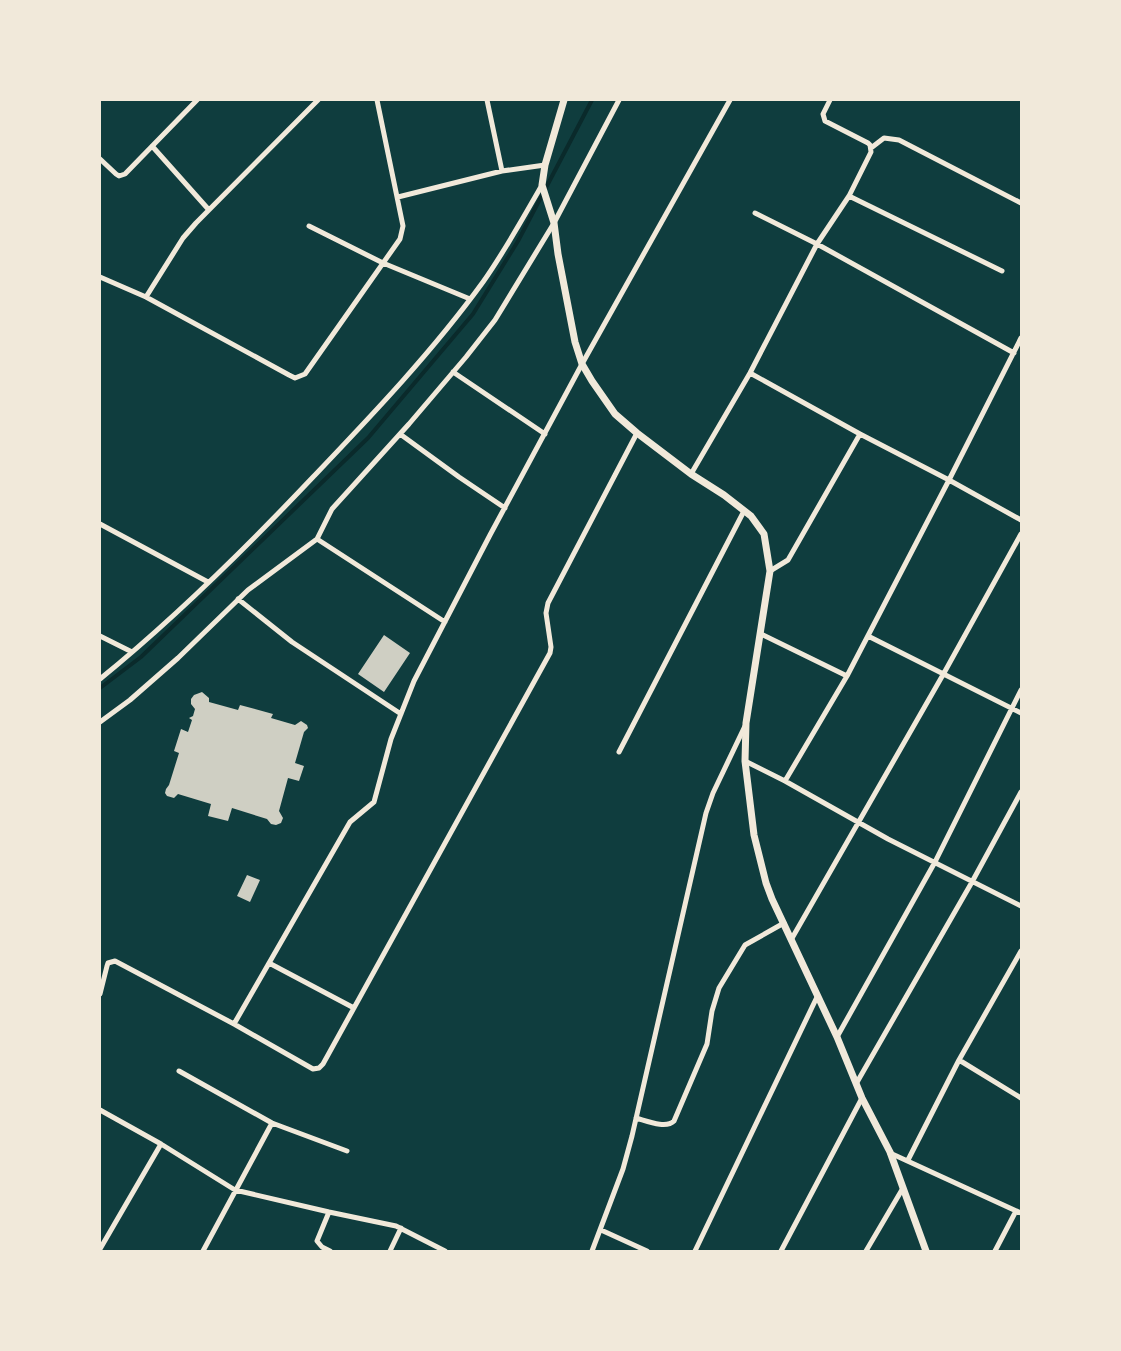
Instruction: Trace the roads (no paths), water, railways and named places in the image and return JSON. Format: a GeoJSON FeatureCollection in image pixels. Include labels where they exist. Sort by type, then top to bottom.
{"type":"FeatureCollection","features":[{"type":"Feature","properties":{"kind":"street"},"geometry":{"type":"LineString","coordinates":[[100,159],[116,174],[123,176],[197,100]]}},
{"type":"Feature","properties":{"kind":"street"},"geometry":{"type":"LineString","coordinates":[[146,298],[183,238],[318,100]]}},
{"type":"Feature","properties":{"kind":"street"},"geometry":{"type":"LineString","coordinates":[[100,277],[146,298],[295,378],[305,374],[400,239],[402,232],[403,226],[398,197],[377,100]]}},
{"type":"Feature","properties":{"kind":"street"},"geometry":{"type":"LineString","coordinates":[[487,100],[502,171]]}},
{"type":"Feature","properties":{"kind":"street"},"geometry":{"type":"LineString","coordinates":[[564,100],[545,165],[543,187],[553,220],[575,342],[582,364],[615,414],[691,474],[724,495],[744,511],[758,523],[764,534],[770,571],[746,723],[745,761],[754,834],[766,883],[837,1037],[862,1098],[890,1152],[926,1251]]}},
{"type":"Feature","properties":{"kind":"street"},"geometry":{"type":"LineString","coordinates":[[100,722],[130,700],[165,669],[248,590],[317,538],[332,509],[400,434],[495,320],[619,100]]}},
{"type":"Feature","properties":{"kind":"street"},"geometry":{"type":"LineString","coordinates":[[234,1024],[350,822],[374,802],[391,739],[414,681],[582,364],[730,100]]}},
{"type":"Feature","properties":{"kind":"street"},"geometry":{"type":"LineString","coordinates":[[691,474],[750,373],[817,244],[849,196],[871,152],[868,143],[825,121],[824,114],[830,100]]}},
{"type":"Feature","properties":{"kind":"street"},"geometry":{"type":"LineString","coordinates":[[871,148],[884,138],[899,140],[1021,203]]}},
{"type":"Feature","properties":{"kind":"street"},"geometry":{"type":"LineString","coordinates":[[152,146],[209,210]]}},
{"type":"Feature","properties":{"kind":"street"},"geometry":{"type":"LineString","coordinates":[[398,197],[502,171],[545,165]]}},
{"type":"Feature","properties":{"kind":"street"},"geometry":{"type":"LineString","coordinates":[[100,679],[208,582],[283,509],[353,434],[470,299],[513,236],[543,187]]}},
{"type":"Feature","properties":{"kind":"street"},"geometry":{"type":"LineString","coordinates":[[849,196],[1002,271]]}},
{"type":"Feature","properties":{"kind":"street"},"geometry":{"type":"LineString","coordinates":[[755,213],[817,244],[1014,353]]}},
{"type":"Feature","properties":{"kind":"street"},"geometry":{"type":"LineString","coordinates":[[309,226],[383,263],[470,299]]}},
{"type":"Feature","properties":{"kind":"street"},"geometry":{"type":"LineString","coordinates":[[785,781],[847,676],[1021,338]]}},
{"type":"Feature","properties":{"kind":"street"},"geometry":{"type":"LineString","coordinates":[[453,372],[544,434]]}},
{"type":"Feature","properties":{"kind":"street"},"geometry":{"type":"LineString","coordinates":[[750,373],[1021,520]]}},
{"type":"Feature","properties":{"kind":"street"},"geometry":{"type":"LineString","coordinates":[[100,994],[108,963],[115,962],[234,1024],[316,1070],[323,1064],[550,653],[546,613],[548,603],[637,433]]}},
{"type":"Feature","properties":{"kind":"street"},"geometry":{"type":"LineString","coordinates":[[400,434],[459,478],[505,508]]}},
{"type":"Feature","properties":{"kind":"street"},"geometry":{"type":"LineString","coordinates":[[770,571],[788,560],[860,434]]}},
{"type":"Feature","properties":{"kind":"street"},"geometry":{"type":"LineString","coordinates":[[619,752],[744,511]]}},
{"type":"Feature","properties":{"kind":"street"},"geometry":{"type":"LineString","coordinates":[[100,524],[208,582]]}},
{"type":"Feature","properties":{"kind":"street"},"geometry":{"type":"LineString","coordinates":[[792,940],[944,674],[1021,534]]}},
{"type":"Feature","properties":{"kind":"street"},"geometry":{"type":"LineString","coordinates":[[317,538],[445,622]]}},
{"type":"Feature","properties":{"kind":"street"},"geometry":{"type":"LineString","coordinates":[[238,599],[292,642],[401,714]]}},
{"type":"Feature","properties":{"kind":"street"},"geometry":{"type":"LineString","coordinates":[[761,634],[847,676]]}},
{"type":"Feature","properties":{"kind":"street"},"geometry":{"type":"LineString","coordinates":[[100,636],[132,652]]}},
{"type":"Feature","properties":{"kind":"street"},"geometry":{"type":"LineString","coordinates":[[868,636],[1021,713]]}},
{"type":"Feature","properties":{"kind":"street"},"geometry":{"type":"LineString","coordinates":[[837,1037],[935,862],[1021,690]]}},
{"type":"Feature","properties":{"kind":"street"},"geometry":{"type":"LineString","coordinates":[[592,1251],[623,1169],[706,813],[713,792],[746,723]]}},
{"type":"Feature","properties":{"kind":"street"},"geometry":{"type":"LineString","coordinates":[[745,761],[972,882],[1021,906]]}},
{"type":"Feature","properties":{"kind":"street"},"geometry":{"type":"LineString","coordinates":[[856,1084],[972,882],[1021,792]]}},
{"type":"Feature","properties":{"kind":"street"},"geometry":{"type":"LineString","coordinates":[[636,1118],[666,1125],[674,1121],[707,1044],[710,1035],[712,1011],[719,988],[745,944],[784,923]]}},
{"type":"Feature","properties":{"kind":"street"},"geometry":{"type":"LineString","coordinates":[[908,1160],[959,1060],[1021,950]]}},
{"type":"Feature","properties":{"kind":"street"},"geometry":{"type":"LineString","coordinates":[[269,963],[354,1008]]}},
{"type":"Feature","properties":{"kind":"street"},"geometry":{"type":"LineString","coordinates":[[695,1251],[817,997]]}},
{"type":"Feature","properties":{"kind":"street"},"geometry":{"type":"LineString","coordinates":[[959,1060],[1021,1098]]}},
{"type":"Feature","properties":{"kind":"street"},"geometry":{"type":"LineString","coordinates":[[179,1071],[272,1123],[347,1151]]}},
{"type":"Feature","properties":{"kind":"street"},"geometry":{"type":"LineString","coordinates":[[781,1251],[862,1098]]}},
{"type":"Feature","properties":{"kind":"street"},"geometry":{"type":"LineString","coordinates":[[100,1110],[161,1144],[235,1190],[401,1228],[446,1251]]}},
{"type":"Feature","properties":{"kind":"street"},"geometry":{"type":"LineString","coordinates":[[203,1251],[272,1123]]}},
{"type":"Feature","properties":{"kind":"street"},"geometry":{"type":"LineString","coordinates":[[100,1248],[161,1144]]}},
{"type":"Feature","properties":{"kind":"street"},"geometry":{"type":"LineString","coordinates":[[890,1152],[1018,1212],[994,1251]]}},
{"type":"Feature","properties":{"kind":"street"},"geometry":{"type":"LineString","coordinates":[[866,1251],[903,1188]]}},
{"type":"Feature","properties":{"kind":"street"},"geometry":{"type":"LineString","coordinates":[[329,1212],[318,1241],[322,1247],[330,1251]]}},
{"type":"Feature","properties":{"kind":"street"},"geometry":{"type":"LineString","coordinates":[[390,1251],[401,1228]]}},
{"type":"Feature","properties":{"kind":"street"},"geometry":{"type":"LineString","coordinates":[[601,1230],[647,1251]]}},
{"type":"Feature","properties":{"kind":"waterway"},"geometry":{"type":"LineString","coordinates":[[100,688],[141,657],[368,438],[473,314],[518,241],[592,100]]}}]}
